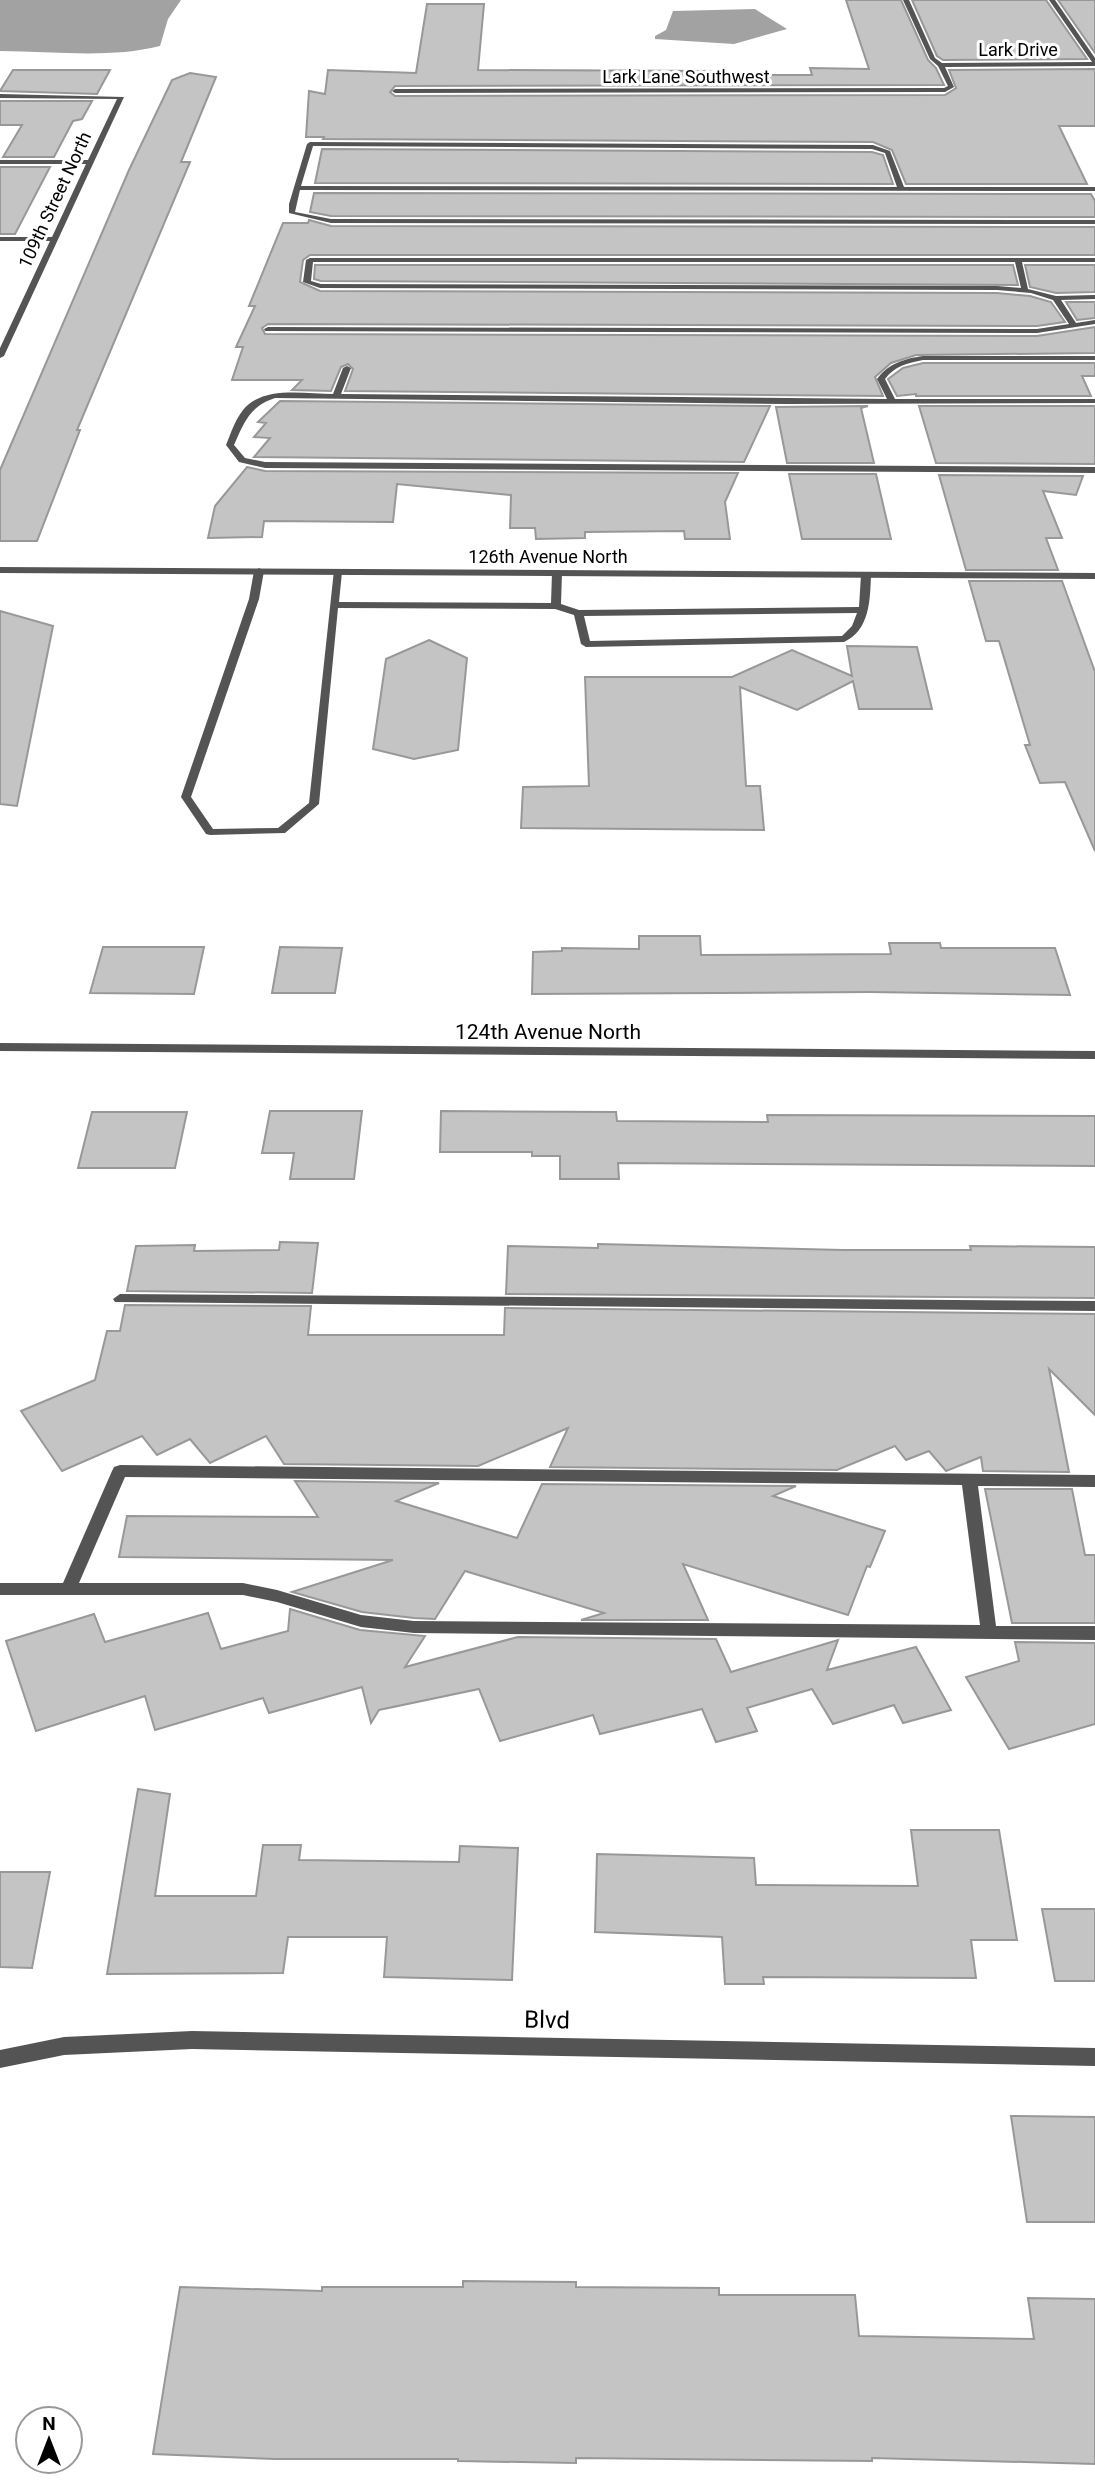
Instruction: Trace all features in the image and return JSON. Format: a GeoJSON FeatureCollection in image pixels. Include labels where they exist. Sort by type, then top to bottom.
{"type":"FeatureCollection","features":[{"type":"Feature","properties":{"kind":"street"},"geometry":{"type":"LineString","coordinates":[[906,0],[933,60],[941,65]]}},
{"type":"Feature","properties":{"kind":"street"},"geometry":{"type":"LineString","coordinates":[[1052,0],[1095,63]]}},
{"type":"Feature","properties":{"kind":"street","name":"Lark Drive"},"geometry":{"type":"LineString","coordinates":[[941,65],[1095,63]]}},
{"type":"Feature","properties":{"kind":"street","name":"Lark Lane Southwest"},"geometry":{"type":"LineString","coordinates":[[395,91],[932,92],[951,88],[941,65]]}},
{"type":"Feature","properties":{"kind":"street","name":"109th Street North"},"geometry":{"type":"LineString","coordinates":[[0,96],[121,97],[0,356]]}},
{"type":"Feature","properties":{"kind":"street"},"geometry":{"type":"LineString","coordinates":[[901,189],[888,152],[873,147],[310,144],[292,213],[331,221],[1095,222]]}},
{"type":"Feature","properties":{"kind":"street"},"geometry":{"type":"LineString","coordinates":[[0,162],[91,162]]}},
{"type":"Feature","properties":{"kind":"street"},"geometry":{"type":"LineString","coordinates":[[297,188],[1095,189]]}},
{"type":"Feature","properties":{"kind":"street"},"geometry":{"type":"LineString","coordinates":[[0,239],[55,239]]}},
{"type":"Feature","properties":{"kind":"street"},"geometry":{"type":"LineString","coordinates":[[635,259],[635,286]]}},
{"type":"Feature","properties":{"kind":"street"},"geometry":{"type":"LineString","coordinates":[[1095,260],[310,260],[307,282],[320,286],[888,286],[1025,291],[1056,298],[1095,297]]}},
{"type":"Feature","properties":{"kind":"street"},"geometry":{"type":"LineString","coordinates":[[1018,261],[1025,291]]}},
{"type":"Feature","properties":{"kind":"street"},"geometry":{"type":"LineString","coordinates":[[1056,298],[1074,326]]}},
{"type":"Feature","properties":{"kind":"street"},"geometry":{"type":"LineString","coordinates":[[268,329],[1037,331],[1095,322]]}},
{"type":"Feature","properties":{"kind":"street"},"geometry":{"type":"LineString","coordinates":[[0,328],[13,328]]}},
{"type":"Feature","properties":{"kind":"street"},"geometry":{"type":"LineString","coordinates":[[892,401],[881,379],[888,368],[903,361],[923,358],[1095,358]]}},
{"type":"Feature","properties":{"kind":"street"},"geometry":{"type":"LineString","coordinates":[[336,397],[347,368]]}},
{"type":"Feature","properties":{"kind":"street"},"geometry":{"type":"LineString","coordinates":[[1095,401],[275,396],[260,399],[247,408],[230,445],[242,460],[265,465],[1095,470]]}},
{"type":"Feature","properties":{"kind":"street","name":"126th Avenue North"},"geometry":{"type":"LineString","coordinates":[[0,570],[1095,576]]}},
{"type":"Feature","properties":{"kind":"street"},"geometry":{"type":"LineString","coordinates":[[259,571],[254,599],[186,797],[210,832],[282,831],[314,804],[337,572]]}},
{"type":"Feature","properties":{"kind":"street"},"geometry":{"type":"LineString","coordinates":[[556,606],[557,573]]}},
{"type":"Feature","properties":{"kind":"street"},"geometry":{"type":"LineString","coordinates":[[578,612],[586,644],[844,639],[853,634],[864,610],[866,575]]}},
{"type":"Feature","properties":{"kind":"street"},"geometry":{"type":"LineString","coordinates":[[335,605],[556,606],[578,612],[864,610]]}},
{"type":"Feature","properties":{"kind":"street","name":"124th Avenue North"},"geometry":{"type":"LineString","coordinates":[[0,1047],[1095,1055]]}},
{"type":"Feature","properties":{"kind":"street"},"geometry":{"type":"LineString","coordinates":[[120,1299],[1095,1306]]}},
{"type":"Feature","properties":{"kind":"street"},"geometry":{"type":"LineString","coordinates":[[69,1588],[120,1471],[1095,1481]]}},
{"type":"Feature","properties":{"kind":"street"},"geometry":{"type":"LineString","coordinates":[[969,1479],[989,1632]]}},
{"type":"Feature","properties":{"kind":"street"},"geometry":{"type":"LineString","coordinates":[[0,1589],[243,1590],[361,1621],[414,1627],[1095,1633]]}},
{"type":"Feature","properties":{"kind":"street","name":"Blvd"},"geometry":{"type":"LineString","coordinates":[[0,2059],[64,2046],[192,2040],[1095,2057]]}},
{"type":"Feature","properties":{"kind":"shaded area"},"geometry":{"type":"Polygon","coordinates":[[[0,0],[181,0],[168,19],[160,46],[121,52],[80,53],[0,51],[0,0]]]}},
{"type":"Feature","properties":{"kind":"shaded area"},"geometry":{"type":"Polygon","coordinates":[[[755,9],[787,29],[734,44],[655,39],[655,36],[666,30],[673,11],[755,9]]]}},
{"type":"Feature","properties":{"kind":"building"},"geometry":{"type":"Polygon","coordinates":[[[846,0],[901,0],[928,60],[936,68],[944,85],[395,86],[390,92],[395,96],[945,95],[956,88],[949,70],[1095,69],[1095,126],[1059,126],[1087,184],[906,184],[892,150],[873,142],[306,137],[309,91],[325,94],[328,70],[416,73],[427,4],[484,4],[478,70],[719,71],[720,75],[812,75],[810,68],[869,69],[846,0]]]}},
{"type":"Feature","properties":{"kind":"building"},"geometry":{"type":"Polygon","coordinates":[[[912,0],[1046,0],[1087,59],[943,60],[937,56],[912,0]]]}},
{"type":"Feature","properties":{"kind":"building"},"geometry":{"type":"Polygon","coordinates":[[[1058,0],[1095,0],[1095,53],[1058,0]]]}},
{"type":"Feature","properties":{"kind":"building"},"geometry":{"type":"Polygon","coordinates":[[[13,70],[110,70],[97,94],[0,91],[13,70]]]}},
{"type":"Feature","properties":{"kind":"building"},"geometry":{"type":"Polygon","coordinates":[[[190,73],[216,77],[181,162],[190,162],[77,430],[80,430],[37,541],[0,541],[0,470],[129,170],[172,80],[190,73]]]}},
{"type":"Feature","properties":{"kind":"building"},"geometry":{"type":"Polygon","coordinates":[[[0,101],[92,101],[82,119],[73,121],[54,157],[3,157],[22,125],[0,125],[0,101]]]}},
{"type":"Feature","properties":{"kind":"building"},"geometry":{"type":"Polygon","coordinates":[[[322,149],[872,152],[883,155],[893,184],[315,183],[322,149]]]}},
{"type":"Feature","properties":{"kind":"building"},"geometry":{"type":"Polygon","coordinates":[[[0,167],[50,167],[15,234],[0,234],[0,167]]]}},
{"type":"Feature","properties":{"kind":"building"},"geometry":{"type":"Polygon","coordinates":[[[314,193],[1091,194],[1095,201],[1095,217],[331,216],[310,212],[314,193]]]}},
{"type":"Feature","properties":{"kind":"building"},"geometry":{"type":"Polygon","coordinates":[[[309,220],[331,226],[1095,227],[1095,255],[310,255],[303,260],[300,282],[320,291],[997,293],[1030,296],[1051,302],[1065,322],[1037,326],[268,324],[262,328],[265,334],[1037,336],[1095,327],[1095,353],[916,355],[891,363],[875,377],[883,396],[345,391],[353,369],[348,364],[341,367],[331,391],[292,390],[302,380],[232,380],[243,347],[236,347],[255,306],[249,306],[283,223],[308,223],[309,220]]]}},
{"type":"Feature","properties":{"kind":"building"},"geometry":{"type":"Polygon","coordinates":[[[315,265],[1013,265],[1018,285],[321,281],[314,279],[315,265]]]}},
{"type":"Feature","properties":{"kind":"building"},"geometry":{"type":"Polygon","coordinates":[[[1025,265],[1095,265],[1095,292],[1056,293],[1030,287],[1025,265]]]}},
{"type":"Feature","properties":{"kind":"building"},"geometry":{"type":"Polygon","coordinates":[[[1066,302],[1095,302],[1095,318],[1077,320],[1066,302]]]}},
{"type":"Feature","properties":{"kind":"building"},"geometry":{"type":"Polygon","coordinates":[[[923,363],[1095,363],[1095,376],[1082,376],[1091,396],[897,396],[888,379],[903,368],[923,363]]]}},
{"type":"Feature","properties":{"kind":"building"},"geometry":{"type":"Polygon","coordinates":[[[280,401],[770,406],[744,462],[254,457],[270,438],[254,437],[266,423],[258,422],[280,401]]]}},
{"type":"Feature","properties":{"kind":"building"},"geometry":{"type":"Polygon","coordinates":[[[868,406],[861,408],[874,463],[787,463],[776,407],[868,406]]]}},
{"type":"Feature","properties":{"kind":"building"},"geometry":{"type":"Polygon","coordinates":[[[919,406],[1095,406],[1095,464],[936,463],[919,406]]]}},
{"type":"Feature","properties":{"kind":"building"},"geometry":{"type":"Polygon","coordinates":[[[247,467],[265,471],[738,473],[725,502],[730,539],[685,539],[684,531],[585,532],[585,538],[536,539],[535,528],[510,528],[511,495],[397,484],[393,522],[264,521],[262,537],[208,538],[215,506],[247,467]]]}},
{"type":"Feature","properties":{"kind":"building"},"geometry":{"type":"Polygon","coordinates":[[[789,474],[876,474],[891,539],[802,539],[789,474]]]}},
{"type":"Feature","properties":{"kind":"building"},"geometry":{"type":"Polygon","coordinates":[[[939,475],[1083,476],[1076,495],[1043,491],[1062,538],[1046,538],[1058,570],[966,570],[939,475]]]}},
{"type":"Feature","properties":{"kind":"building"},"geometry":{"type":"Polygon","coordinates":[[[969,581],[1062,581],[1095,672],[1095,851],[1065,782],[1040,783],[1025,745],[1030,745],[999,641],[986,641],[969,581]]]}},
{"type":"Feature","properties":{"kind":"building"},"geometry":{"type":"Polygon","coordinates":[[[0,611],[53,626],[17,806],[0,804],[0,611]]]}},
{"type":"Feature","properties":{"kind":"building"},"geometry":{"type":"Polygon","coordinates":[[[429,640],[467,658],[458,750],[414,759],[373,749],[386,659],[429,640]]]}},
{"type":"Feature","properties":{"kind":"building"},"geometry":{"type":"Polygon","coordinates":[[[847,646],[917,647],[932,709],[859,709],[853,681],[797,710],[740,687],[746,786],[760,786],[764,830],[521,828],[523,787],[589,786],[585,677],[732,677],[792,650],[852,676],[847,646]]]}},
{"type":"Feature","properties":{"kind":"building"},"geometry":{"type":"Polygon","coordinates":[[[639,936],[700,936],[701,955],[891,954],[889,943],[940,943],[941,948],[1055,948],[1070,995],[870,992],[532,994],[533,952],[562,951],[562,948],[639,949],[639,936]]]}},
{"type":"Feature","properties":{"kind":"building"},"geometry":{"type":"Polygon","coordinates":[[[103,947],[204,947],[194,994],[90,993],[103,947]]]}},
{"type":"Feature","properties":{"kind":"building"},"geometry":{"type":"Polygon","coordinates":[[[280,947],[342,948],[335,993],[272,993],[280,947]]]}},
{"type":"Feature","properties":{"kind":"building"},"geometry":{"type":"Polygon","coordinates":[[[270,1111],[362,1111],[354,1179],[290,1179],[294,1153],[262,1153],[270,1111]]]}},
{"type":"Feature","properties":{"kind":"building"},"geometry":{"type":"Polygon","coordinates":[[[441,1111],[616,1112],[617,1121],[768,1122],[767,1115],[1095,1116],[1095,1166],[618,1163],[619,1179],[560,1179],[560,1156],[532,1156],[532,1152],[440,1152],[441,1111]]]}},
{"type":"Feature","properties":{"kind":"building"},"geometry":{"type":"Polygon","coordinates":[[[92,1112],[187,1112],[175,1168],[78,1168],[92,1112]]]}},
{"type":"Feature","properties":{"kind":"building"},"geometry":{"type":"Polygon","coordinates":[[[280,1242],[318,1243],[312,1293],[127,1291],[136,1246],[195,1245],[194,1251],[279,1250],[280,1242]]]}},
{"type":"Feature","properties":{"kind":"building"},"geometry":{"type":"Polygon","coordinates":[[[598,1244],[843,1250],[971,1250],[970,1246],[1095,1247],[1095,1298],[506,1294],[508,1246],[598,1248],[598,1244]]]}},
{"type":"Feature","properties":{"kind":"building"},"geometry":{"type":"Polygon","coordinates":[[[125,1305],[311,1306],[308,1335],[504,1335],[505,1308],[1095,1314],[1095,1415],[1049,1369],[1069,1472],[983,1471],[981,1457],[946,1471],[929,1451],[906,1460],[895,1446],[837,1470],[550,1467],[568,1428],[478,1466],[284,1464],[266,1436],[210,1463],[190,1439],[157,1455],[142,1436],[62,1471],[21,1411],[95,1380],[107,1331],[120,1331],[125,1305]]]}},
{"type":"Feature","properties":{"kind":"building"},"geometry":{"type":"Polygon","coordinates":[[[295,1481],[439,1483],[396,1501],[517,1538],[542,1484],[796,1486],[773,1496],[885,1531],[870,1567],[867,1566],[848,1615],[683,1564],[708,1620],[581,1620],[604,1613],[465,1571],[435,1619],[414,1618],[362,1612],[292,1592],[393,1560],[119,1557],[127,1516],[318,1517],[295,1481]]]}},
{"type":"Feature","properties":{"kind":"building"},"geometry":{"type":"Polygon","coordinates":[[[985,1489],[1072,1489],[1085,1555],[1095,1555],[1095,1623],[1012,1623],[985,1489]]]}},
{"type":"Feature","properties":{"kind":"building"},"geometry":{"type":"Polygon","coordinates":[[[290,1609],[360,1630],[425,1636],[405,1667],[518,1637],[716,1639],[731,1672],[838,1640],[827,1670],[916,1647],[951,1710],[903,1723],[894,1705],[833,1724],[812,1689],[747,1708],[757,1731],[716,1742],[702,1709],[600,1734],[593,1715],[500,1741],[479,1689],[379,1710],[371,1723],[362,1687],[269,1713],[263,1698],[155,1730],[145,1696],[36,1731],[6,1641],[94,1614],[105,1642],[208,1613],[221,1649],[288,1631],[290,1609]]]}},
{"type":"Feature","properties":{"kind":"building"},"geometry":{"type":"Polygon","coordinates":[[[1015,1642],[1095,1643],[1095,1724],[1009,1749],[966,1677],[1019,1661],[1015,1642]]]}},
{"type":"Feature","properties":{"kind":"building"},"geometry":{"type":"Polygon","coordinates":[[[138,1789],[170,1794],[155,1896],[256,1896],[263,1845],[301,1845],[299,1860],[459,1862],[460,1846],[518,1848],[512,1980],[384,1977],[387,1937],[288,1937],[283,1973],[107,1974],[138,1789]]]}},
{"type":"Feature","properties":{"kind":"building"},"geometry":{"type":"Polygon","coordinates":[[[911,1830],[999,1830],[1017,1940],[971,1940],[976,1978],[763,1977],[764,1984],[725,1984],[722,1937],[595,1932],[597,1854],[754,1858],[756,1885],[918,1886],[911,1830]]]}},
{"type":"Feature","properties":{"kind":"building"},"geometry":{"type":"Polygon","coordinates":[[[0,1872],[50,1872],[32,1968],[0,1967],[0,1872]]]}},
{"type":"Feature","properties":{"kind":"building"},"geometry":{"type":"Polygon","coordinates":[[[1042,1909],[1095,1909],[1095,1981],[1055,1981],[1042,1909]]]}},
{"type":"Feature","properties":{"kind":"building"},"geometry":{"type":"Polygon","coordinates":[[[1011,2116],[1095,2117],[1095,2222],[1027,2222],[1011,2116]]]}},
{"type":"Feature","properties":{"kind":"building"},"geometry":{"type":"Polygon","coordinates":[[[463,2281],[576,2282],[576,2287],[719,2288],[719,2295],[855,2295],[859,2336],[1034,2339],[1028,2298],[1095,2299],[1095,2464],[872,2458],[872,2461],[576,2458],[576,2463],[458,2459],[275,2459],[153,2454],[180,2287],[322,2291],[322,2287],[463,2287],[463,2281]]]}}]}
